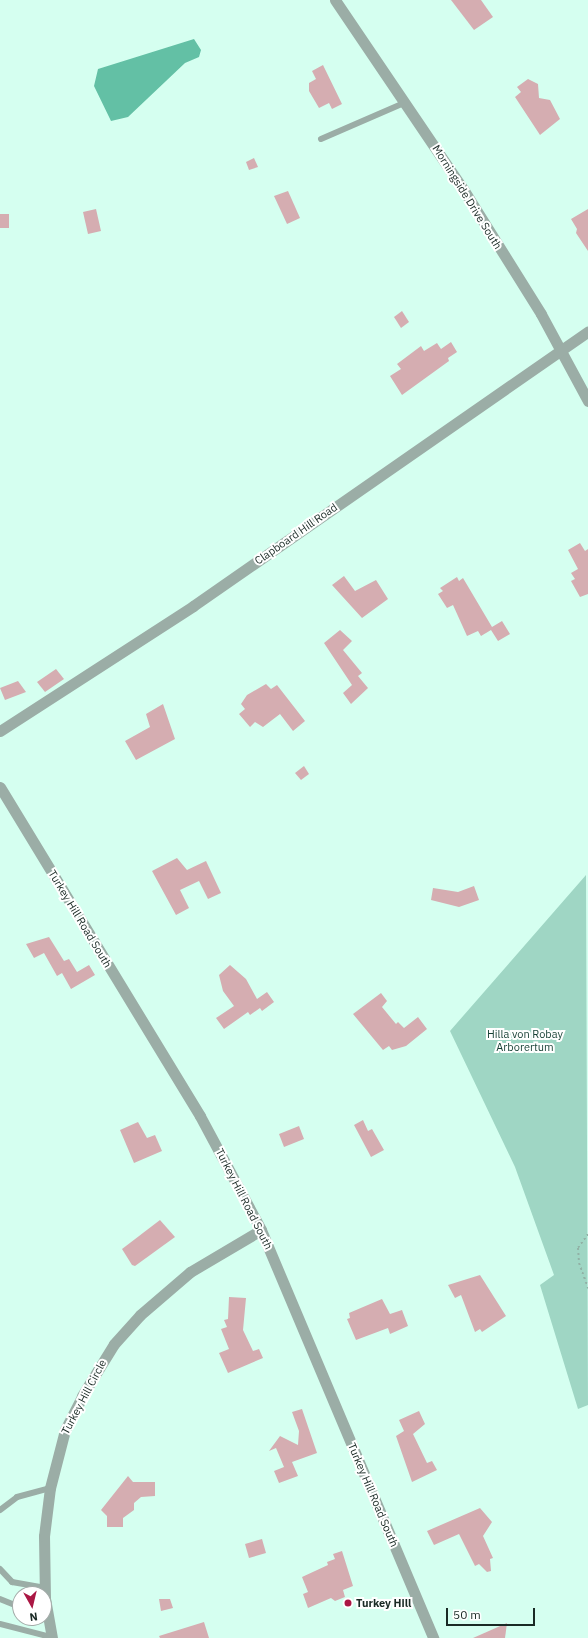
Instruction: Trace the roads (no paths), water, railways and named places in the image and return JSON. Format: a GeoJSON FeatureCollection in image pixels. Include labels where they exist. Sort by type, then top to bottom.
{"type":"FeatureCollection","features":[{"type":"Feature","properties":{"kind":"street","name":"Morningside Drive South"},"geometry":{"type":"LineString","coordinates":[[336,0],[406,102],[561,350],[588,401]]}},
{"type":"Feature","properties":{"kind":"street","name":"Clapboard Hill Road"},"geometry":{"type":"LineString","coordinates":[[0,731],[194,606],[588,331]]}},
{"type":"Feature","properties":{"kind":"street","name":"Turkey Hill Road South"},"geometry":{"type":"LineString","coordinates":[[0,787],[200,1116],[261,1230],[433,1638]]}},
{"type":"Feature","properties":{"kind":"street","name":"Turkey Hill Circle"},"geometry":{"type":"LineString","coordinates":[[45,1586],[44,1536],[50,1488],[65,1430],[114,1344],[140,1315],[190,1272],[261,1230]]}},
{"type":"Feature","properties":{"kind":"street","name":"Turkey Hill Circle"},"geometry":{"type":"LineString","coordinates":[[48,1626],[51,1637]]}},
{"type":"Feature","properties":{"kind":"lane"},"geometry":{"type":"LineString","coordinates":[[321,139],[406,102]]}},
{"type":"Feature","properties":{"kind":"lane"},"geometry":{"type":"LineString","coordinates":[[0,1510],[17,1497],[50,1488]]}},
{"type":"Feature","properties":{"kind":"lane"},"geometry":{"type":"LineString","coordinates":[[0,1569],[12,1582],[34,1586]]}},
{"type":"Feature","properties":{"kind":"lane"},"geometry":{"type":"LineString","coordinates":[[0,1599],[12,1604]]}},
{"type":"Feature","properties":{"kind":"lane"},"geometry":{"type":"LineString","coordinates":[[0,1624],[51,1637]]}},
{"type":"Feature","properties":{"kind":"place","name":"Turkey Hill"},"geometry":{"type":"Point","coordinates":[348,1603]}},
{"type":"Feature","properties":{"kind":"park label","name":"Hilla von Robay Arborertum"},"geometry":{"type":"Point","coordinates":[525,1041]}}]}
